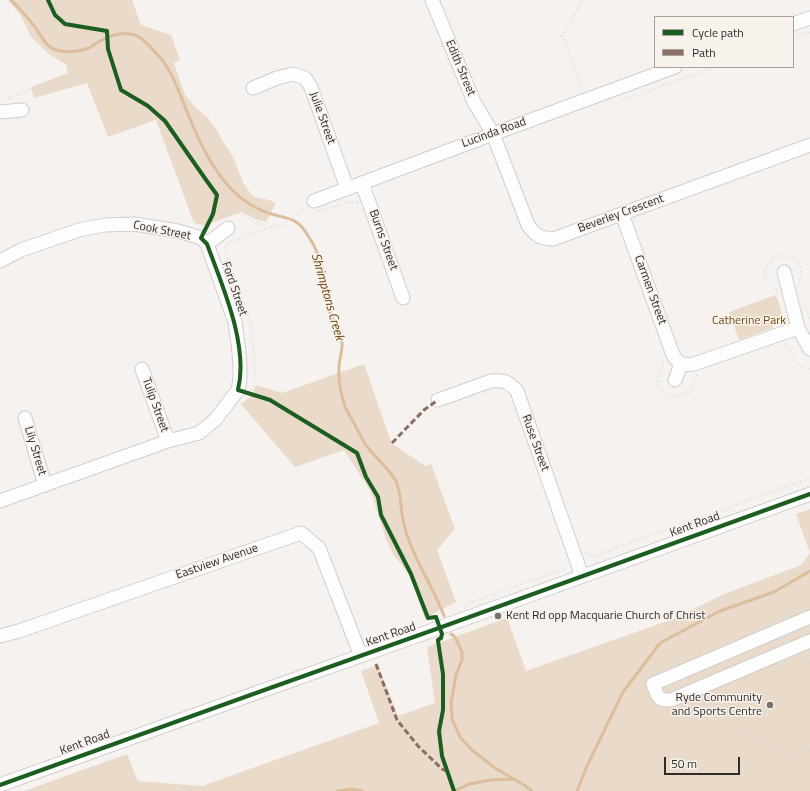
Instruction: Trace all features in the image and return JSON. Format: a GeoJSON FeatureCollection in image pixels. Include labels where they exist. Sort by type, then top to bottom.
{"type":"FeatureCollection","features":[{"type":"Feature","properties":{"kind":"street","name":"Edith Street"},"geometry":{"type":"LineString","coordinates":[[432,0],[474,102],[493,134]]}},
{"type":"Feature","properties":{"kind":"street"},"geometry":{"type":"LineString","coordinates":[[794,24],[810,18]]}},
{"type":"Feature","properties":{"kind":"street","name":"Lucinda Road"},"geometry":{"type":"LineString","coordinates":[[310,204],[347,188],[672,68]]}},
{"type":"Feature","properties":{"kind":"street","name":"Julie Street"},"geometry":{"type":"LineString","coordinates":[[253,88],[293,74],[305,78],[311,87],[347,188]]}},
{"type":"Feature","properties":{"kind":"street"},"geometry":{"type":"LineString","coordinates":[[0,112],[19,110]]}},
{"type":"Feature","properties":{"kind":"street","name":"Beverley Crescent"},"geometry":{"type":"LineString","coordinates":[[493,134],[528,225],[534,234],[544,239],[553,239],[810,145]]}},
{"type":"Feature","properties":{"kind":"street","name":"Burns Street"},"geometry":{"type":"LineString","coordinates":[[362,183],[403,298]]}},
{"type":"Feature","properties":{"kind":"street","name":"Carmen Street"},"geometry":{"type":"LineString","coordinates":[[622,214],[673,355],[681,364]]}},
{"type":"Feature","properties":{"kind":"street","name":"Cook Street"},"geometry":{"type":"LineString","coordinates":[[0,261],[21,250],[79,230],[106,225],[134,224],[178,231],[201,238],[207,244],[228,228]]}},
{"type":"Feature","properties":{"kind":"street","name":"Ford Street"},"geometry":{"type":"LineString","coordinates":[[207,244],[235,322],[240,368],[238,390]]}},
{"type":"Feature","properties":{"kind":"street"},"geometry":{"type":"LineString","coordinates":[[784,272],[798,328],[810,349]]}},
{"type":"Feature","properties":{"kind":"street"},"geometry":{"type":"LineString","coordinates":[[675,380],[681,364],[694,364],[798,328]]}},
{"type":"Feature","properties":{"kind":"street","name":"Tulip Street"},"geometry":{"type":"LineString","coordinates":[[142,369],[168,441]]}},
{"type":"Feature","properties":{"kind":"street","name":"Ruse Street"},"geometry":{"type":"LineString","coordinates":[[438,400],[491,381],[500,380],[509,383],[517,391],[582,576]]}},
{"type":"Feature","properties":{"kind":"street"},"geometry":{"type":"LineString","coordinates":[[0,501],[168,441],[199,432],[214,420],[238,390]]}},
{"type":"Feature","properties":{"kind":"street","name":"Lily Street"},"geometry":{"type":"LineString","coordinates":[[25,418],[46,485]]}},
{"type":"Feature","properties":{"kind":"street","name":"Kent Road"},"geometry":{"type":"LineString","coordinates":[[0,785],[810,494]]}},
{"type":"Feature","properties":{"kind":"street","name":"Eastview Avenue"},"geometry":{"type":"LineString","coordinates":[[0,636],[301,533],[319,548],[361,656]]}},
{"type":"Feature","properties":{"kind":"street"},"geometry":{"type":"LineString","coordinates":[[810,617],[653,684],[659,697],[664,701],[672,700],[810,641]]}},
{"type":"Feature","properties":{"kind":"path"},"geometry":{"type":"LineString","coordinates":[[106,0],[107,37]]}},
{"type":"Feature","properties":{"kind":"path"},"geometry":{"type":"LineString","coordinates":[[581,85],[562,36],[583,0]]}},
{"type":"Feature","properties":{"kind":"path"},"geometry":{"type":"LineString","coordinates":[[100,30],[107,31]]}},
{"type":"Feature","properties":{"kind":"path"},"geometry":{"type":"LineString","coordinates":[[794,38],[810,32]]}},
{"type":"Feature","properties":{"kind":"path"},"geometry":{"type":"LineString","coordinates":[[107,43],[110,55]]}},
{"type":"Feature","properties":{"kind":"path"},"geometry":{"type":"LineString","coordinates":[[19,110],[8,97],[63,80],[76,78],[96,68],[108,48]]}},
{"type":"Feature","properties":{"kind":"path"},"geometry":{"type":"LineString","coordinates":[[213,189],[217,195],[237,212],[268,228]]}},
{"type":"Feature","properties":{"kind":"path"},"geometry":{"type":"LineString","coordinates":[[216,202],[217,195]]}},
{"type":"Feature","properties":{"kind":"path"},"geometry":{"type":"LineString","coordinates":[[225,248],[228,243],[285,223],[310,204]]}},
{"type":"Feature","properties":{"kind":"path"},"geometry":{"type":"LineString","coordinates":[[778,292],[767,281],[765,275],[769,262],[779,256],[790,257],[800,266],[801,272],[799,286]]}},
{"type":"Feature","properties":{"kind":"path"},"geometry":{"type":"LineString","coordinates":[[803,300],[810,320]]}},
{"type":"Feature","properties":{"kind":"path"},"geometry":{"type":"LineString","coordinates":[[784,344],[788,347],[799,365],[803,368],[810,369]]}},
{"type":"Feature","properties":{"kind":"path"},"geometry":{"type":"LineString","coordinates":[[663,357],[664,363],[659,374],[658,386],[666,394],[679,396],[692,391],[692,382],[700,373]]}},
{"type":"Feature","properties":{"kind":"path"},"geometry":{"type":"LineString","coordinates":[[238,390],[254,395]]}},
{"type":"Feature","properties":{"kind":"path"},"geometry":{"type":"LineString","coordinates":[[583,555],[587,554],[592,557],[810,478]]}},
{"type":"Feature","properties":{"kind":"path"},"geometry":{"type":"LineString","coordinates":[[463,607],[469,603],[564,569],[570,563]]}},
{"type":"Feature","properties":{"kind":"path"},"geometry":{"type":"LineString","coordinates":[[491,620],[512,677],[529,696],[531,704]]}},
{"type":"Feature","properties":{"kind":"path"},"geometry":{"type":"LineString","coordinates":[[708,685],[720,714],[736,727],[780,753],[799,753],[810,750]]}},
{"type":"Feature","properties":{"kind":"green space"},"geometry":{"type":"Polygon","coordinates":[[[8,0],[132,0],[141,25],[171,35],[180,60],[174,63],[185,95],[196,108],[208,118],[216,129],[232,155],[244,184],[251,194],[255,197],[276,203],[266,222],[255,219],[241,212],[203,225],[194,223],[156,120],[108,137],[87,83],[34,98],[31,87],[68,73],[66,64],[50,55],[31,37],[21,16],[8,0]]]}},
{"type":"Feature","properties":{"kind":"green space","name":"Catherine Park"},"geometry":{"type":"Polygon","coordinates":[[[776,295],[781,308],[781,315],[778,321],[772,323],[773,328],[739,340],[729,312],[776,295]]]}},
{"type":"Feature","properties":{"kind":"green space"},"geometry":{"type":"Polygon","coordinates":[[[364,364],[390,439],[393,444],[425,466],[431,464],[455,529],[437,550],[456,602],[425,618],[409,574],[393,554],[386,539],[371,492],[344,450],[295,467],[241,404],[251,396],[256,385],[282,393],[364,364]]]}},
{"type":"Feature","properties":{"kind":"green space"},"geometry":{"type":"Polygon","coordinates":[[[810,509],[810,553],[796,514],[810,509]]]}},
{"type":"Feature","properties":{"kind":"green space"},"geometry":{"type":"Polygon","coordinates":[[[810,553],[810,791],[24,791],[127,754],[138,781],[202,786],[379,723],[361,671],[378,665],[398,716],[435,703],[427,647],[507,618],[526,671],[673,619],[722,595],[801,565],[810,553]]]}},
{"type":"Feature","properties":{"kind":"waterway","name":"Shrimptons Creek"},"geometry":{"type":"LineString","coordinates":[[11,0],[29,19],[45,42],[56,50],[68,52],[81,50],[89,48],[105,38],[122,34],[133,35],[143,40],[163,61],[170,72],[203,148],[227,185],[239,196],[260,210],[295,221],[303,228],[313,244],[320,261],[325,281],[328,307],[342,342],[339,378],[341,394],[346,409],[365,444],[396,481],[399,490],[402,517],[407,535],[415,556],[444,616]]}},
{"type":"Feature","properties":{"kind":"waterway"},"geometry":{"type":"LineString","coordinates":[[577,791],[587,766],[623,692],[660,643],[720,611],[774,592],[810,571]]}},
{"type":"Feature","properties":{"kind":"waterway","name":"Shrimptons Creek"},"geometry":{"type":"LineString","coordinates":[[451,634],[455,637],[462,652],[462,660],[456,675],[451,703],[452,719],[460,737],[473,751],[495,768],[532,791]]}},
{"type":"Feature","properties":{"kind":"waterway"},"geometry":{"type":"LineString","coordinates":[[455,791],[469,784],[491,780],[514,779]]}},
{"type":"Feature","properties":{"kind":"waterway"},"geometry":{"type":"LineString","coordinates":[[337,791],[352,789],[362,791]]}},
{"type":"Feature","properties":{"kind":"marked path"},"geometry":{"type":"LineString","coordinates":[[392,443],[424,410],[438,400]]}},
{"type":"Feature","properties":{"kind":"marked path"},"geometry":{"type":"LineString","coordinates":[[376,664],[397,720],[418,746],[446,771]]}},
{"type":"Feature","properties":{"kind":"cycle path"},"geometry":{"type":"LineString","coordinates":[[48,0],[55,15],[65,24],[107,31],[108,49],[121,90],[148,106],[165,121],[217,195],[213,214],[201,238],[207,244],[220,278],[237,335],[240,354],[238,390],[270,400],[357,453],[366,477],[378,497],[381,515],[411,574],[428,618],[436,617],[442,634],[441,638],[438,640],[443,674],[443,710],[439,731],[442,756],[454,791]]}},
{"type":"Feature","properties":{"kind":"cycle path"},"geometry":{"type":"LineString","coordinates":[[0,785],[810,494]]}},
{"type":"Feature","properties":{"kind":"place","name":"Kent Rd opp Macquarie Church of Christ"},"geometry":{"type":"Point","coordinates":[498,616]}},
{"type":"Feature","properties":{"kind":"place","name":"Ryde Community and Sports Centre"},"geometry":{"type":"Point","coordinates":[770,705]}}]}
